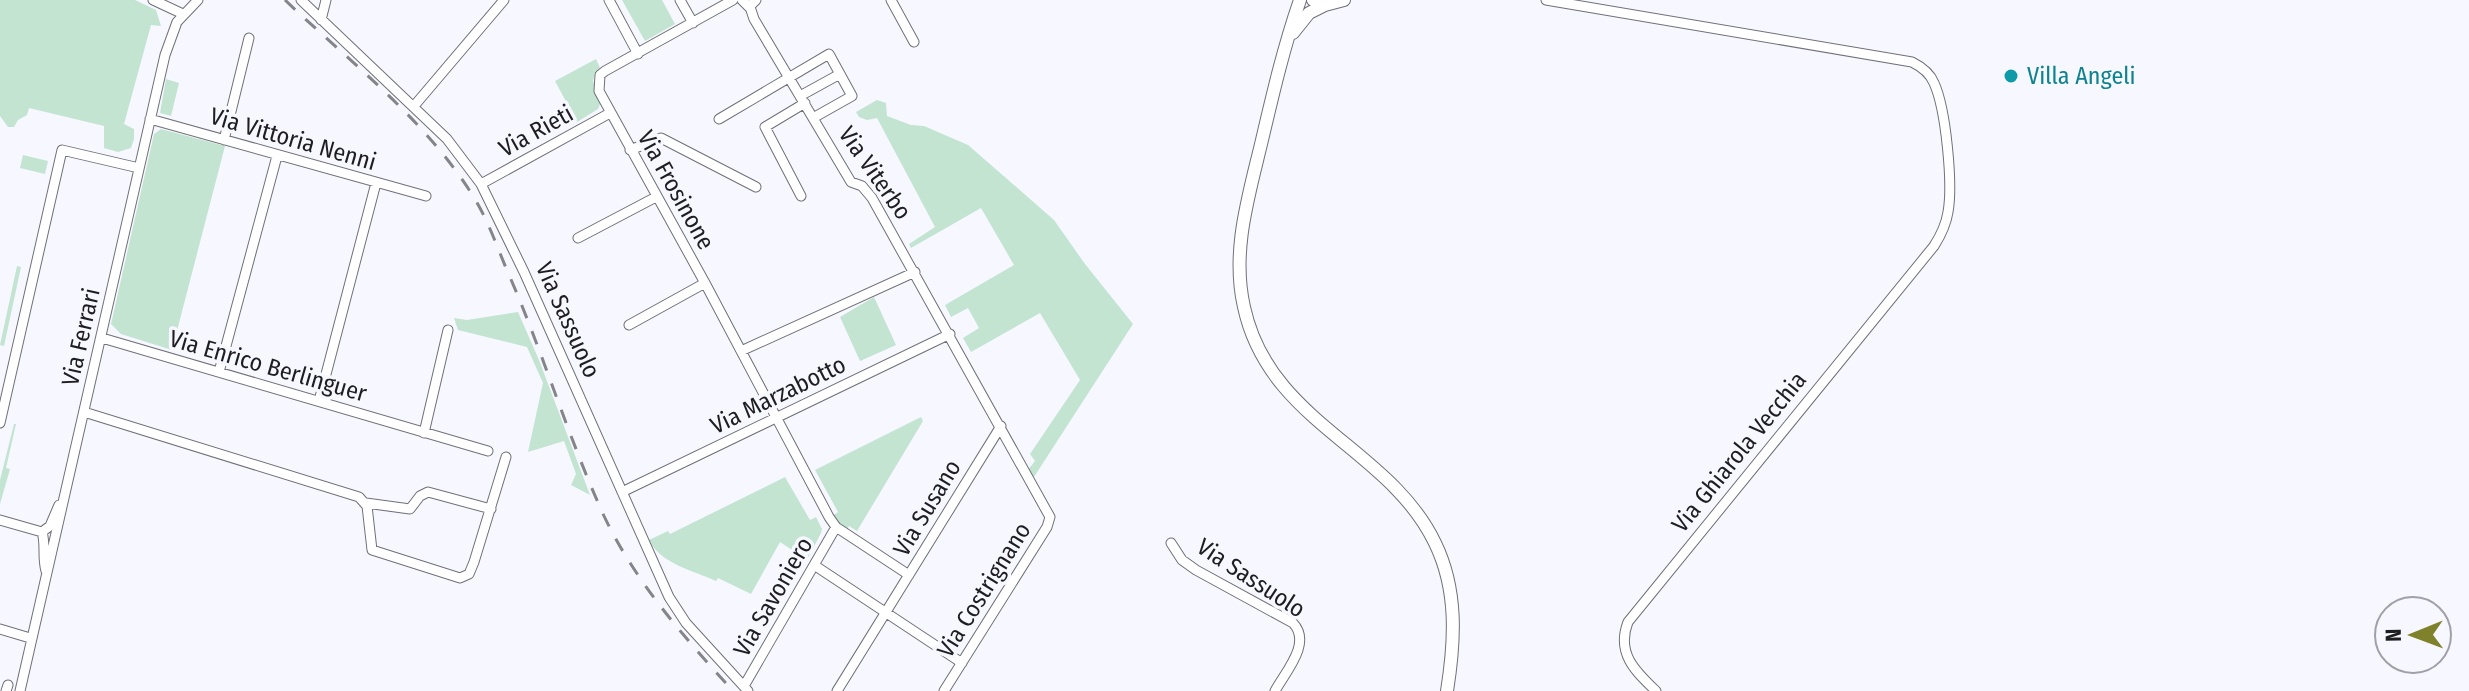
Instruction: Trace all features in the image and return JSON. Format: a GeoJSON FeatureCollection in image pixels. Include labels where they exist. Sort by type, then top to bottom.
{"type":"FeatureCollection","features":[{"type":"Feature","properties":{"kind":"main road"},"geometry":{"type":"LineString","coordinates":[[1300,0],[1284,45],[1239,248],[1243,307],[1265,362],[1284,390],[1397,490],[1420,517],[1436,543],[1453,605],[1454,627],[1447,691]]}},
{"type":"Feature","properties":{"kind":"main road"},"geometry":{"type":"LineString","coordinates":[[1313,0],[1325,5]]}},
{"type":"Feature","properties":{"kind":"main road"},"geometry":{"type":"LineString","coordinates":[[1284,45],[1309,13],[1344,0]]}},
{"type":"Feature","properties":{"kind":"street"},"geometry":{"type":"LineString","coordinates":[[153,0],[183,14]]}},
{"type":"Feature","properties":{"kind":"street"},"geometry":{"type":"LineString","coordinates":[[302,1],[311,3],[318,0]]}},
{"type":"Feature","properties":{"kind":"street"},"geometry":{"type":"LineString","coordinates":[[321,20],[326,0]]}},
{"type":"Feature","properties":{"kind":"street"},"geometry":{"type":"LineString","coordinates":[[414,106],[504,0]]}},
{"type":"Feature","properties":{"kind":"street"},"geometry":{"type":"LineString","coordinates":[[609,0],[638,54]]}},
{"type":"Feature","properties":{"kind":"street"},"geometry":{"type":"LineString","coordinates":[[680,0],[693,23]]}},
{"type":"Feature","properties":{"kind":"street","name":"Via Frosinone"},"geometry":{"type":"LineString","coordinates":[[733,0],[600,75],[599,91],[836,527]]}},
{"type":"Feature","properties":{"kind":"street"},"geometry":{"type":"LineString","coordinates":[[891,0],[914,42]]}},
{"type":"Feature","properties":{"kind":"street","name":"Via Ghiarola Vecchia"},"geometry":{"type":"LineString","coordinates":[[1546,0],[1912,62],[1922,67],[1935,84],[1949,168],[1948,213],[1944,231],[1934,246],[1631,617],[1624,633],[1627,657],[1656,691]]}},
{"type":"Feature","properties":{"kind":"street","name":"Via Ferrari"},"geometry":{"type":"LineString","coordinates":[[20,691],[170,38],[194,1]]}},
{"type":"Feature","properties":{"kind":"street","name":"Via Sassuolo"},"geometry":{"type":"LineString","coordinates":[[302,1],[447,139],[481,184],[677,610],[746,689]]}},
{"type":"Feature","properties":{"kind":"street","name":"Via Viterbo"},"geometry":{"type":"LineString","coordinates":[[750,2],[754,19],[851,182],[862,186],[872,198],[1001,426]]}},
{"type":"Feature","properties":{"kind":"street"},"geometry":{"type":"LineString","coordinates":[[224,140],[249,38]]}},
{"type":"Feature","properties":{"kind":"street"},"geometry":{"type":"LineString","coordinates":[[719,119],[829,54],[852,96],[813,118]]}},
{"type":"Feature","properties":{"kind":"street"},"geometry":{"type":"LineString","coordinates":[[801,196],[765,127],[840,74]]}},
{"type":"Feature","properties":{"kind":"street","name":"Via Rieti"},"geometry":{"type":"LineString","coordinates":[[481,184],[610,113]]}},
{"type":"Feature","properties":{"kind":"street","name":"Via Vittoria Nenni"},"geometry":{"type":"LineString","coordinates":[[150,119],[426,196]]}},
{"type":"Feature","properties":{"kind":"street"},"geometry":{"type":"LineString","coordinates":[[630,150],[661,138],[756,187]]}},
{"type":"Feature","properties":{"kind":"street"},"geometry":{"type":"LineString","coordinates":[[0,423],[62,150],[139,168]]}},
{"type":"Feature","properties":{"kind":"street"},"geometry":{"type":"LineString","coordinates":[[219,372],[277,156]]}},
{"type":"Feature","properties":{"kind":"street"},"geometry":{"type":"LineString","coordinates":[[319,401],[376,183]]}},
{"type":"Feature","properties":{"kind":"street"},"geometry":{"type":"LineString","coordinates":[[578,238],[656,197]]}},
{"type":"Feature","properties":{"kind":"street"},"geometry":{"type":"LineString","coordinates":[[741,351],[915,272]]}},
{"type":"Feature","properties":{"kind":"street"},"geometry":{"type":"LineString","coordinates":[[629,325],[705,283]]}},
{"type":"Feature","properties":{"kind":"street"},"geometry":{"type":"LineString","coordinates":[[424,433],[448,330]]}},
{"type":"Feature","properties":{"kind":"street","name":"Via Marzabotto"},"geometry":{"type":"LineString","coordinates":[[622,492],[950,334]]}},
{"type":"Feature","properties":{"kind":"street","name":"Via Enrico Berlinguer"},"geometry":{"type":"LineString","coordinates":[[102,338],[488,451]]}},
{"type":"Feature","properties":{"kind":"street"},"geometry":{"type":"LineString","coordinates":[[84,412],[359,497],[366,503],[410,509],[420,496],[428,492],[491,509]]}},
{"type":"Feature","properties":{"kind":"street","name":"Via Susano"},"geometry":{"type":"LineString","coordinates":[[837,691],[1001,426]]}},
{"type":"Feature","properties":{"kind":"street","name":"Via Costrignano"},"geometry":{"type":"LineString","coordinates":[[944,691],[1050,522],[1048,511],[1001,426]]}},
{"type":"Feature","properties":{"kind":"street"},"geometry":{"type":"LineString","coordinates":[[366,503],[372,550],[464,579],[474,562],[506,457]]}},
{"type":"Feature","properties":{"kind":"street"},"geometry":{"type":"LineString","coordinates":[[42,532],[50,526],[64,498]]}},
{"type":"Feature","properties":{"kind":"street"},"geometry":{"type":"LineString","coordinates":[[0,520],[42,532]]}},
{"type":"Feature","properties":{"kind":"street"},"geometry":{"type":"LineString","coordinates":[[836,527],[909,575]]}},
{"type":"Feature","properties":{"kind":"street","name":"Via Savoniero"},"geometry":{"type":"LineString","coordinates":[[746,689],[836,527]]}},
{"type":"Feature","properties":{"kind":"street"},"geometry":{"type":"LineString","coordinates":[[42,532],[47,572]]}},
{"type":"Feature","properties":{"kind":"street","name":"Via Sassuolo"},"geometry":{"type":"LineString","coordinates":[[1171,543],[1182,560],[1196,570],[1299,629],[1301,644],[1275,691]]}},
{"type":"Feature","properties":{"kind":"street"},"geometry":{"type":"LineString","coordinates":[[814,565],[962,663]]}},
{"type":"Feature","properties":{"kind":"street"},"geometry":{"type":"LineString","coordinates":[[0,629],[30,638]]}},
{"type":"Feature","properties":{"kind":"green space"},"geometry":{"type":"Polygon","coordinates":[[[0,0],[135,0],[156,10],[161,26],[151,25],[124,124],[134,129],[131,148],[118,152],[104,148],[104,126],[29,108],[27,115],[18,120],[14,127],[8,127],[0,116],[0,0]]]}},
{"type":"Feature","properties":{"kind":"green space"},"geometry":{"type":"Polygon","coordinates":[[[622,0],[662,0],[675,24],[645,41],[622,0]]]}},
{"type":"Feature","properties":{"kind":"green space"},"geometry":{"type":"Polygon","coordinates":[[[596,59],[600,68],[595,72],[593,81],[601,102],[598,109],[577,122],[555,81],[596,59]]]}},
{"type":"Feature","properties":{"kind":"green space"},"geometry":{"type":"Polygon","coordinates":[[[166,79],[179,83],[171,116],[160,113],[166,79]]]}},
{"type":"Feature","properties":{"kind":"green space"},"geometry":{"type":"Polygon","coordinates":[[[877,100],[886,103],[887,116],[911,125],[924,126],[968,145],[1054,220],[1133,324],[1032,480],[1027,471],[1035,461],[1030,454],[1080,380],[1040,313],[971,352],[963,338],[979,328],[968,308],[951,317],[945,305],[1014,265],[981,208],[911,248],[909,244],[935,227],[877,118],[867,120],[856,112],[877,100]]]}},
{"type":"Feature","properties":{"kind":"green space"},"geometry":{"type":"Polygon","coordinates":[[[161,129],[225,146],[172,350],[121,334],[111,324],[154,134],[161,129]]]}},
{"type":"Feature","properties":{"kind":"green space"},"geometry":{"type":"Polygon","coordinates":[[[23,155],[48,161],[45,174],[20,168],[23,155]]]}},
{"type":"Feature","properties":{"kind":"green space"},"geometry":{"type":"Polygon","coordinates":[[[17,266],[21,267],[4,346],[0,345],[17,266]]]}},
{"type":"Feature","properties":{"kind":"green space"},"geometry":{"type":"Polygon","coordinates":[[[874,297],[896,345],[860,361],[840,317],[874,297]]]}},
{"type":"Feature","properties":{"kind":"green space"},"geometry":{"type":"Polygon","coordinates":[[[518,312],[590,495],[571,485],[576,474],[564,441],[528,452],[543,383],[527,347],[458,330],[454,318],[467,320],[518,312]]]}},
{"type":"Feature","properties":{"kind":"green space"},"geometry":{"type":"Polygon","coordinates":[[[921,417],[923,421],[857,531],[849,526],[845,532],[831,517],[838,512],[815,470],[921,417]]]}},
{"type":"Feature","properties":{"kind":"green space"},"geometry":{"type":"Polygon","coordinates":[[[14,424],[6,468],[10,469],[0,504],[0,480],[14,424]]]}},
{"type":"Feature","properties":{"kind":"green space"},"geometry":{"type":"Polygon","coordinates":[[[785,477],[810,520],[816,517],[821,533],[807,560],[780,542],[751,594],[718,578],[716,581],[669,561],[649,540],[668,531],[670,534],[785,477]]]}},
{"type":"Feature","properties":{"kind":"railway"},"geometry":{"type":"LineString","coordinates":[[285,0],[410,116],[473,196],[495,240],[591,485],[617,541],[662,608],[733,691]]}},
{"type":"Feature","properties":{"kind":"place","name":"Villa Angeli"},"geometry":{"type":"Point","coordinates":[2011,76]}}]}
